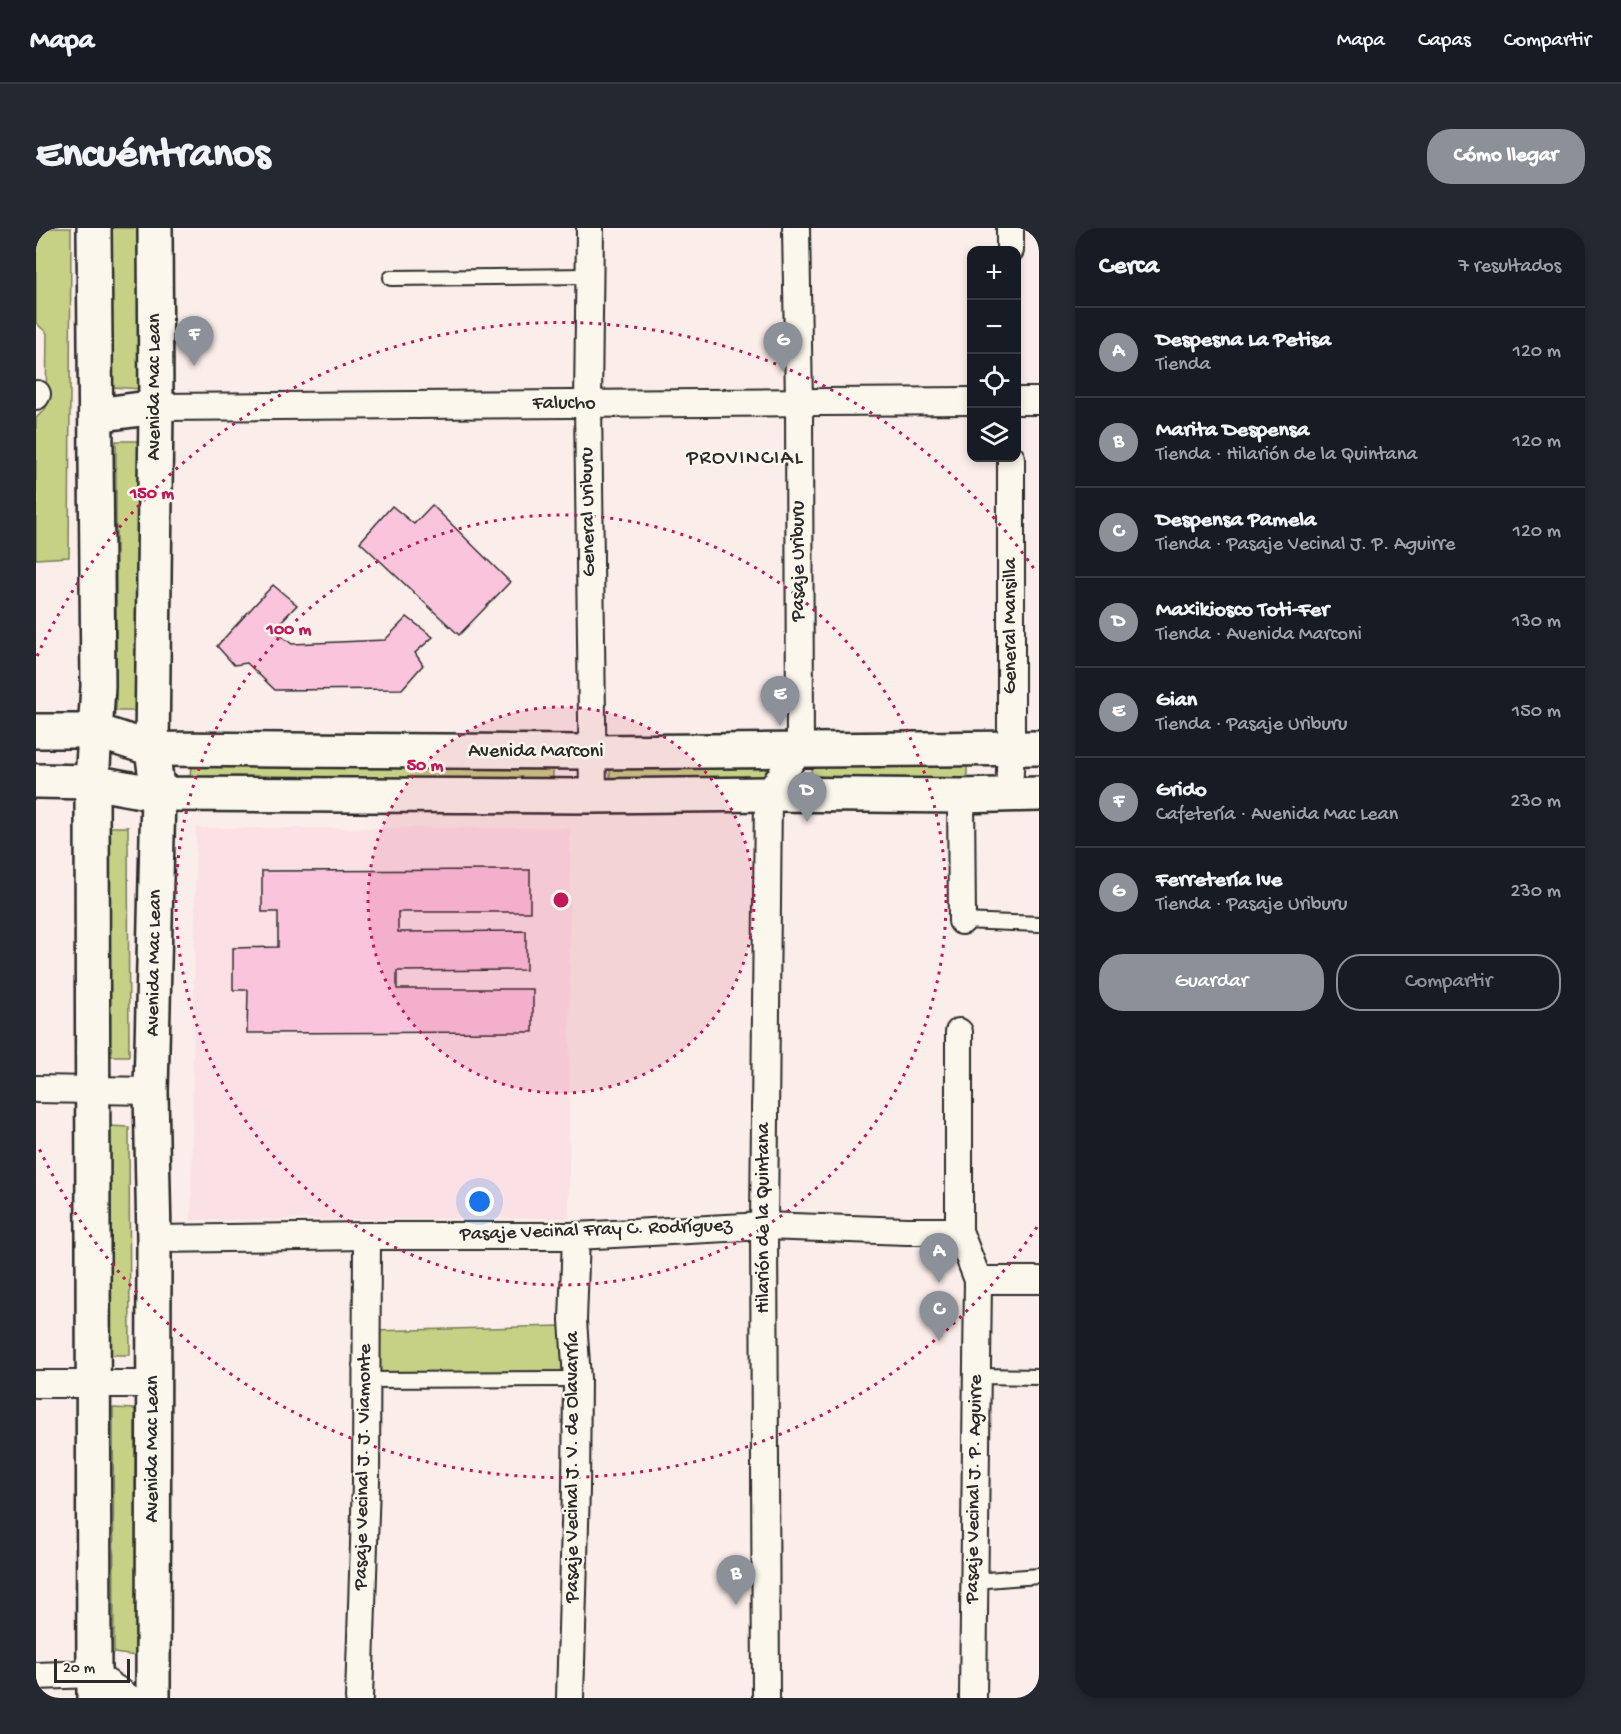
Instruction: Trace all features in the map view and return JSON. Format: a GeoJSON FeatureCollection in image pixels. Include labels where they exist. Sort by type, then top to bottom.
{"type":"FeatureCollection","features":[{"type":"Feature","properties":{"kind":"main road"},"geometry":{"type":"LineString","coordinates":[[94,228],[96,415],[96,731],[92,782],[94,1686]]}},
{"type":"Feature","properties":{"kind":"main road","name":"Avenida Mac Lean"},"geometry":{"type":"LineString","coordinates":[[153,1698],[154,1239],[151,1091],[158,794],[152,749],[156,407],[155,228]]}},
{"type":"Feature","properties":{"kind":"main road"},"geometry":{"type":"LineString","coordinates":[[96,415],[156,407]]}},
{"type":"Feature","properties":{"kind":"main road","name":"Avenida Marconi"},"geometry":{"type":"LineString","coordinates":[[36,731],[96,731],[152,749],[591,752],[1025,747]]}},
{"type":"Feature","properties":{"kind":"main road"},"geometry":{"type":"LineString","coordinates":[[36,781],[92,782],[158,794],[593,796],[1024,794]]}},
{"type":"Feature","properties":{"kind":"street","name":"General Uriburu"},"geometry":{"type":"LineString","coordinates":[[590,228],[588,404],[593,796]]}},
{"type":"Feature","properties":{"kind":"street","name":"Pasaje Uriburu"},"geometry":{"type":"LineString","coordinates":[[795,228],[799,402],[800,749]]}},
{"type":"Feature","properties":{"kind":"street"},"geometry":{"type":"LineString","coordinates":[[1010,228],[1010,246]]}},
{"type":"Feature","properties":{"kind":"street"},"geometry":{"type":"LineString","coordinates":[[1021,401],[1039,400]]}},
{"type":"Feature","properties":{"kind":"street","name":"Falucho"},"geometry":{"type":"LineString","coordinates":[[156,407],[967,401]]}},
{"type":"Feature","properties":{"kind":"street","name":"General Mansilla"},"geometry":{"type":"LineString","coordinates":[[1011,462],[1025,747],[1024,794]]}},
{"type":"Feature","properties":{"kind":"street"},"geometry":{"type":"LineString","coordinates":[[768,794],[800,749]]}},
{"type":"Feature","properties":{"kind":"street","name":"Hilarión de la Quintana"},"geometry":{"type":"LineString","coordinates":[[766,1698],[764,1226],[768,794]]}},
{"type":"Feature","properties":{"kind":"street"},"geometry":{"type":"LineString","coordinates":[[961,796],[962,921]]}},
{"type":"Feature","properties":{"kind":"street"},"geometry":{"type":"LineString","coordinates":[[959,1032],[959,1230],[978,1280],[1039,1280]]}},
{"type":"Feature","properties":{"kind":"street"},"geometry":{"type":"LineString","coordinates":[[36,1089],[151,1091]]}},
{"type":"Feature","properties":{"kind":"street","name":"Pasaje Vecinal Fray C. Rodríguez"},"geometry":{"type":"LineString","coordinates":[[154,1239],[576,1236],[764,1226],[907,1231],[959,1230]]}},
{"type":"Feature","properties":{"kind":"street","name":"Pasaje Vecinal J. J. Viamonte"},"geometry":{"type":"LineString","coordinates":[[359,1698],[366,1482],[367,1236]]}},
{"type":"Feature","properties":{"kind":"street","name":"Pasaje Vecinal J. V. de Olavarría"},"geometry":{"type":"LineString","coordinates":[[570,1698],[576,1489],[577,1379],[573,1320],[576,1236]]}},
{"type":"Feature","properties":{"kind":"street","name":"Pasaje Vecinal J. P. Aguirre"},"geometry":{"type":"LineString","coordinates":[[973,1698],[978,1280]]}},
{"type":"Feature","properties":{"kind":"street"},"geometry":{"type":"LineString","coordinates":[[36,1384],[153,1384]]}},
{"type":"Feature","properties":{"kind":"street"},"geometry":{"type":"LineString","coordinates":[[36,1676],[94,1686],[129,1698]]}},
{"type":"Feature","properties":{"kind":"lane"},"geometry":{"type":"LineString","coordinates":[[391,278],[590,276]]}},
{"type":"Feature","properties":{"kind":"lane"},"geometry":{"type":"LineString","coordinates":[[962,921],[1039,924]]}},
{"type":"Feature","properties":{"kind":"lane"},"geometry":{"type":"LineString","coordinates":[[976,1376],[1039,1377]]}},
{"type":"Feature","properties":{"kind":"lane"},"geometry":{"type":"LineString","coordinates":[[366,1380],[577,1379]]}},
{"type":"Feature","properties":{"kind":"lane"},"geometry":{"type":"LineString","coordinates":[[974,1581],[1039,1576]]}},
{"type":"Feature","properties":{"kind":"shaded area"},"geometry":{"type":"Polygon","coordinates":[[[196,828],[570,828],[569,1218],[191,1220],[196,828]]]}},
{"type":"Feature","properties":{"kind":"green space"},"geometry":{"type":"Polygon","coordinates":[[[36,228],[71,228],[69,557],[36,559],[36,418],[46,408],[47,333],[36,323],[36,228]]]}},
{"type":"Feature","properties":{"kind":"green space"},"geometry":{"type":"Polygon","coordinates":[[[112,228],[139,228],[141,389],[112,387],[112,228]]]}},
{"type":"Feature","properties":{"kind":"green space"},"geometry":{"type":"Polygon","coordinates":[[[116,441],[140,441],[137,711],[116,711],[116,441]]]}},
{"type":"Feature","properties":{"kind":"green space"},"geometry":{"type":"Polygon","coordinates":[[[191,764],[553,767],[553,784],[190,780],[191,764]]]}},
{"type":"Feature","properties":{"kind":"green space"},"geometry":{"type":"Polygon","coordinates":[[[967,764],[967,781],[811,782],[811,766],[967,764]]]}},
{"type":"Feature","properties":{"kind":"green space"},"geometry":{"type":"Polygon","coordinates":[[[766,767],[766,784],[610,785],[610,768],[766,767]]]}},
{"type":"Feature","properties":{"kind":"green space"},"geometry":{"type":"Polygon","coordinates":[[[108,827],[128,827],[129,1056],[108,1056],[108,827]]]}},
{"type":"Feature","properties":{"kind":"green space"},"geometry":{"type":"Polygon","coordinates":[[[108,1126],[129,1127],[130,1355],[109,1355],[108,1126]]]}},
{"type":"Feature","properties":{"kind":"green space"},"geometry":{"type":"Polygon","coordinates":[[[562,1326],[563,1374],[372,1379],[372,1331],[562,1326]]]}},
{"type":"Feature","properties":{"kind":"green space"},"geometry":{"type":"Polygon","coordinates":[[[113,1408],[135,1409],[136,1656],[114,1653],[113,1408]]]}},
{"type":"Feature","properties":{"kind":"building"},"geometry":{"type":"Polygon","coordinates":[[[432,505],[510,582],[459,635],[360,542],[392,506],[414,524],[432,505]]]}},
{"type":"Feature","properties":{"kind":"building"},"geometry":{"type":"Polygon","coordinates":[[[273,585],[297,605],[273,630],[292,644],[385,640],[407,617],[433,637],[415,653],[423,665],[402,689],[275,690],[247,663],[234,665],[217,646],[273,585]]]}},
{"type":"Feature","properties":{"kind":"building"},"geometry":{"type":"Polygon","coordinates":[[[530,870],[530,912],[398,912],[398,932],[526,931],[526,970],[397,971],[397,989],[533,989],[533,1032],[247,1033],[248,990],[233,990],[233,948],[278,947],[278,912],[262,912],[262,871],[530,870]]]}},
{"type":"Feature","properties":{"kind":"place","name":"Grido"},"geometry":{"type":"Point","coordinates":[194,366]}},
{"type":"Feature","properties":{"kind":"place","name":"Ferretería Ive"},"geometry":{"type":"Point","coordinates":[783,372]}},
{"type":"Feature","properties":{"kind":"place","name":"Gian"},"geometry":{"type":"Point","coordinates":[780,726]}},
{"type":"Feature","properties":{"kind":"place","name":"Maxikiosco Toti-Fer"},"geometry":{"type":"Point","coordinates":[807,822]}},
{"type":"Feature","properties":{"kind":"place","name":"Despesna La Petisa"},"geometry":{"type":"Point","coordinates":[939,1283]}},
{"type":"Feature","properties":{"kind":"place","name":"Despensa Pamela"},"geometry":{"type":"Point","coordinates":[939,1341]}},
{"type":"Feature","properties":{"kind":"place","name":"Marita Despensa"},"geometry":{"type":"Point","coordinates":[736,1605]}},
{"type":"Feature","properties":{"kind":"district","name":"PROVINCIAL"},"geometry":{"type":"Point","coordinates":[745,459]}}]}
